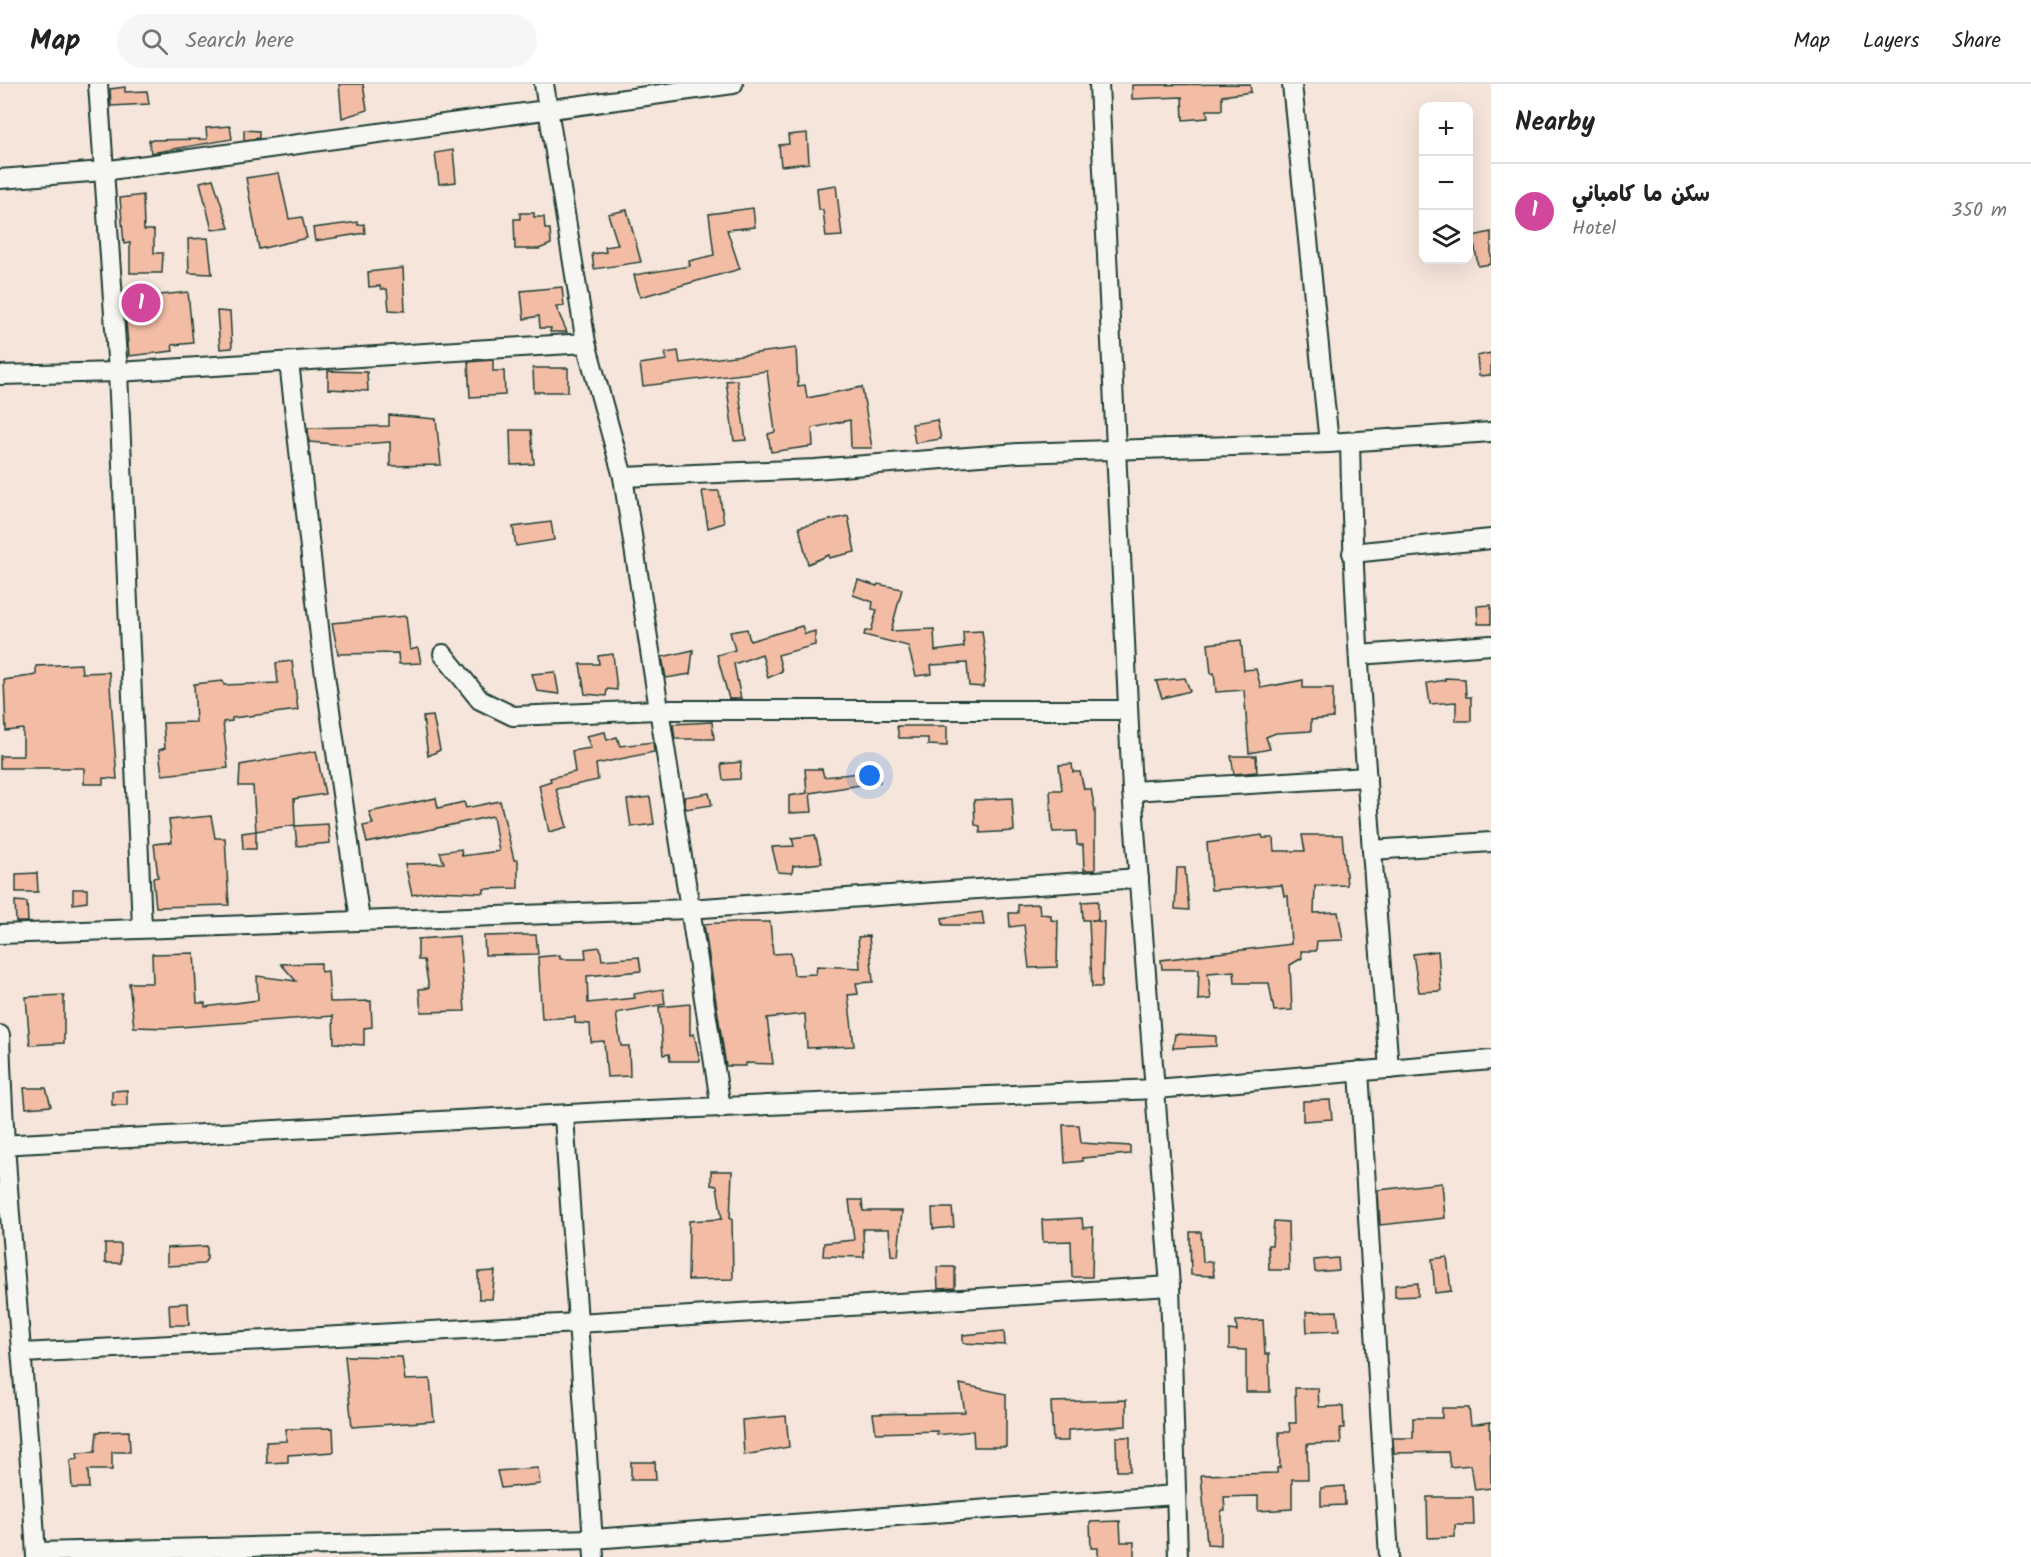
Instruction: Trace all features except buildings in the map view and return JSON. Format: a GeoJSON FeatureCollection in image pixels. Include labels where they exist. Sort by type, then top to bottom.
{"type":"FeatureCollection","features":[{"type":"Feature","properties":{"kind":"street"},"geometry":{"type":"LineString","coordinates":[[98,84],[118,372],[142,927]]}},
{"type":"Feature","properties":{"kind":"street"},"geometry":{"type":"LineString","coordinates":[[544,84],[585,343],[623,477],[657,710],[721,1108]]}},
{"type":"Feature","properties":{"kind":"street"},"geometry":{"type":"LineString","coordinates":[[0,179],[103,171],[733,84]]}},
{"type":"Feature","properties":{"kind":"street"},"geometry":{"type":"LineString","coordinates":[[1099,84],[1132,792],[1170,1286],[1178,1557]]}},
{"type":"Feature","properties":{"kind":"street"},"geometry":{"type":"LineString","coordinates":[[1292,84],[1329,443]]}},
{"type":"Feature","properties":{"kind":"street"},"geometry":{"type":"LineString","coordinates":[[0,375],[118,372],[585,343]]}},
{"type":"Feature","properties":{"kind":"street"},"geometry":{"type":"LineString","coordinates":[[289,362],[322,654],[360,920]]}},
{"type":"Feature","properties":{"kind":"street"},"geometry":{"type":"LineString","coordinates":[[623,477],[815,469],[1018,453],[1329,443],[1491,432]]}},
{"type":"Feature","properties":{"kind":"street"},"geometry":{"type":"LineString","coordinates":[[1350,442],[1352,553],[1389,1069]]}},
{"type":"Feature","properties":{"kind":"street"},"geometry":{"type":"LineString","coordinates":[[1352,553],[1491,539]]}},
{"type":"Feature","properties":{"kind":"street"},"geometry":{"type":"LineString","coordinates":[[1359,655],[1491,645]]}},
{"type":"Feature","properties":{"kind":"street"},"geometry":{"type":"LineString","coordinates":[[443,654],[480,700],[513,716],[657,710],[1128,710]]}},
{"type":"Feature","properties":{"kind":"street"},"geometry":{"type":"LineString","coordinates":[[1132,792],[1367,777]]}},
{"type":"Feature","properties":{"kind":"street"},"geometry":{"type":"LineString","coordinates":[[1372,850],[1491,842]]}},
{"type":"Feature","properties":{"kind":"street"},"geometry":{"type":"LineString","coordinates":[[0,934],[142,927],[688,909],[1139,878]]}},
{"type":"Feature","properties":{"kind":"street"},"geometry":{"type":"LineString","coordinates":[[0,1035],[2,1145],[23,1353],[36,1555],[593,1539],[1175,1495]]}},
{"type":"Feature","properties":{"kind":"street"},"geometry":{"type":"LineString","coordinates":[[2,1145],[721,1108],[1156,1089],[1491,1060]]}},
{"type":"Feature","properties":{"kind":"street"},"geometry":{"type":"LineString","coordinates":[[1359,1071],[1389,1557]]}},
{"type":"Feature","properties":{"kind":"street"},"geometry":{"type":"LineString","coordinates":[[564,1116],[594,1557]]}},
{"type":"Feature","properties":{"kind":"street"},"geometry":{"type":"LineString","coordinates":[[23,1353],[578,1323],[1170,1286]]}},
{"type":"Feature","properties":{"kind":"place","name":"سكن ما كامباني"},"geometry":{"type":"Point","coordinates":[141,303]}}]}
